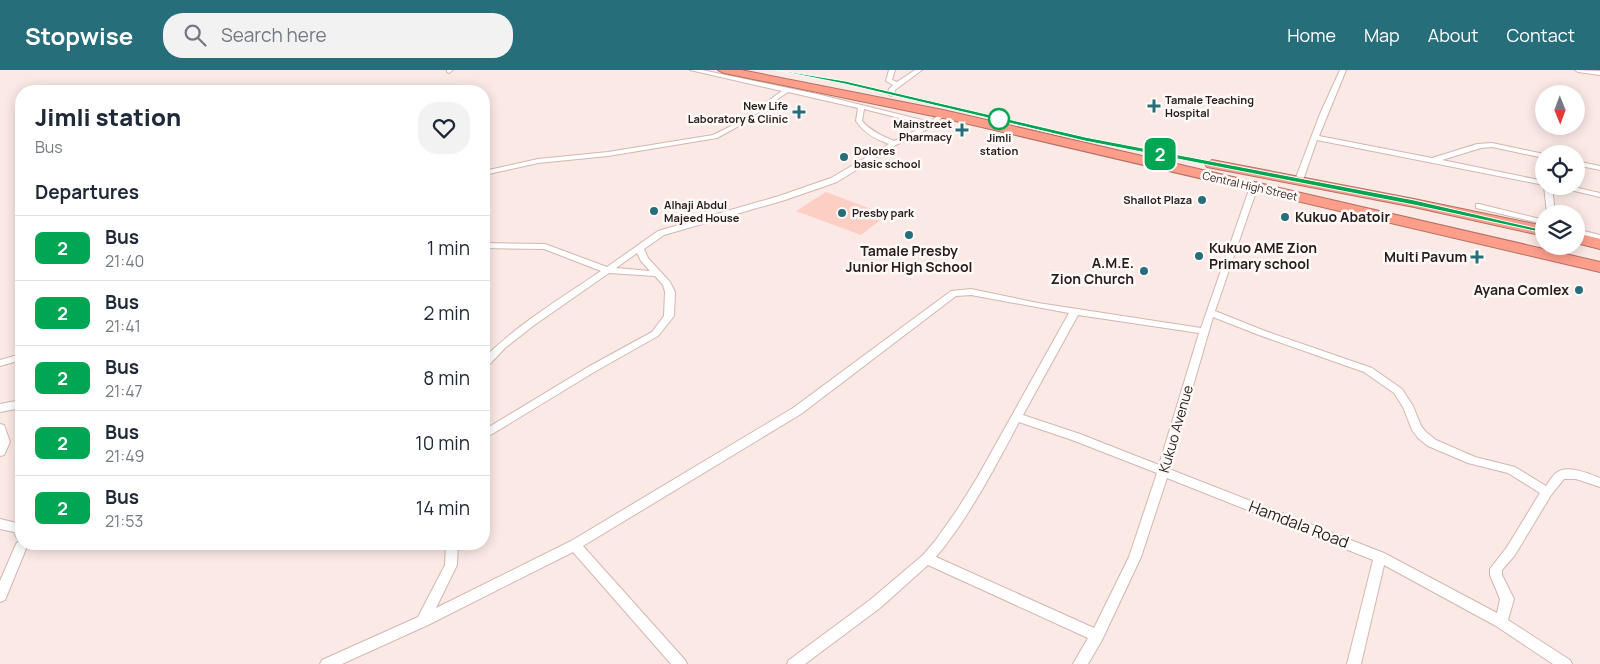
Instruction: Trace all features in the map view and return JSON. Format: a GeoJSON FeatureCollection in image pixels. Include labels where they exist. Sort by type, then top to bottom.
{"type":"FeatureCollection","features":[{"type":"Feature","properties":{"kind":"highway","name":"Central High Street"},"geometry":{"type":"LineString","coordinates":[[724,70],[775,74],[792,72],[895,89],[1085,139],[1414,202],[1535,229]]}},
{"type":"Feature","properties":{"kind":"highway","name":"Central High Street"},"geometry":{"type":"LineString","coordinates":[[775,74],[821,93],[943,114],[1459,236],[1600,267]]}},
{"type":"Feature","properties":{"kind":"highway"},"geometry":{"type":"LineString","coordinates":[[1585,240],[1600,244]]}},
{"type":"Feature","properties":{"kind":"street"},"geometry":{"type":"LineString","coordinates":[[693,70],[787,90],[821,93],[861,107],[932,124]]}},
{"type":"Feature","properties":{"kind":"street"},"geometry":{"type":"LineString","coordinates":[[892,70],[889,81],[895,89],[919,70]]}},
{"type":"Feature","properties":{"kind":"street"},"geometry":{"type":"LineString","coordinates":[[1299,180],[1314,137],[1343,70]]}},
{"type":"Feature","properties":{"kind":"street"},"geometry":{"type":"LineString","coordinates":[[1578,70],[1600,73]]}},
{"type":"Feature","properties":{"kind":"street"},"geometry":{"type":"LineString","coordinates":[[490,172],[538,161],[608,154],[715,137],[735,126],[787,90]]}},
{"type":"Feature","properties":{"kind":"street"},"geometry":{"type":"LineString","coordinates":[[861,107],[859,121],[863,127],[875,136],[894,144]]}},
{"type":"Feature","properties":{"kind":"street"},"geometry":{"type":"LineString","coordinates":[[490,358],[530,324],[661,233],[782,198],[834,180],[932,124],[943,114]]}},
{"type":"Feature","properties":{"kind":"street"},"geometry":{"type":"LineString","coordinates":[[1314,137],[1535,181]]}},
{"type":"Feature","properties":{"kind":"street"},"geometry":{"type":"LineString","coordinates":[[1434,161],[1480,146],[1492,145],[1535,154]]}},
{"type":"Feature","properties":{"kind":"street"},"geometry":{"type":"LineString","coordinates":[[1585,165],[1600,168]]}},
{"type":"Feature","properties":{"kind":"street","name":"Kukuo Avenue"},"geometry":{"type":"LineString","coordinates":[[1080,664],[1135,557],[1164,472],[1210,312],[1254,186]]}},
{"type":"Feature","properties":{"kind":"street"},"geometry":{"type":"LineString","coordinates":[[1585,192],[1600,195]]}},
{"type":"Feature","properties":{"kind":"street"},"geometry":{"type":"LineString","coordinates":[[1479,206],[1535,220]]}},
{"type":"Feature","properties":{"kind":"street"},"geometry":{"type":"LineString","coordinates":[[1585,233],[1600,236]]}},
{"type":"Feature","properties":{"kind":"street"},"geometry":{"type":"LineString","coordinates":[[490,245],[545,247],[608,270],[658,274]]}},
{"type":"Feature","properties":{"kind":"street"},"geometry":{"type":"LineString","coordinates":[[490,431],[592,369],[655,334],[669,316],[670,292],[667,284],[644,259],[639,248]]}},
{"type":"Feature","properties":{"kind":"street"},"geometry":{"type":"LineString","coordinates":[[327,664],[423,621],[575,545],[796,411],[954,293],[971,292],[1075,311],[1204,331]]}},
{"type":"Feature","properties":{"kind":"street"},"geometry":{"type":"LineString","coordinates":[[794,664],[875,604],[927,559],[949,534],[1046,367],[1075,311]]}},
{"type":"Feature","properties":{"kind":"street"},"geometry":{"type":"LineString","coordinates":[[1210,312],[1262,333],[1368,370],[1398,391],[1408,406],[1416,426],[1432,444],[1462,456],[1511,470],[1547,492]]}},
{"type":"Feature","properties":{"kind":"street"},"geometry":{"type":"LineString","coordinates":[[0,363],[15,359]]}},
{"type":"Feature","properties":{"kind":"street"},"geometry":{"type":"LineString","coordinates":[[0,408],[15,405]]}},
{"type":"Feature","properties":{"kind":"street","name":"Hamdala Road"},"geometry":{"type":"LineString","coordinates":[[1016,417],[1076,437],[1380,556],[1501,622],[1565,664]]}},
{"type":"Feature","properties":{"kind":"street"},"geometry":{"type":"LineString","coordinates":[[0,428],[5,442],[0,452]]}},
{"type":"Feature","properties":{"kind":"street"},"geometry":{"type":"LineString","coordinates":[[1501,622],[1507,599],[1496,576],[1496,569],[1511,551],[1547,492],[1561,475],[1570,474],[1600,483]]}},
{"type":"Feature","properties":{"kind":"street"},"geometry":{"type":"LineString","coordinates":[[0,524],[15,527]]}},
{"type":"Feature","properties":{"kind":"street"},"geometry":{"type":"LineString","coordinates":[[575,545],[680,664]]}},
{"type":"Feature","properties":{"kind":"street"},"geometry":{"type":"LineString","coordinates":[[0,596],[19,550]]}},
{"type":"Feature","properties":{"kind":"street"},"geometry":{"type":"LineString","coordinates":[[423,621],[451,565],[452,550]]}},
{"type":"Feature","properties":{"kind":"street"},"geometry":{"type":"LineString","coordinates":[[1354,664],[1380,556]]}},
{"type":"Feature","properties":{"kind":"street"},"geometry":{"type":"LineString","coordinates":[[927,559],[1096,636]]}},
{"type":"Feature","properties":{"kind":"shaded area","name":"Presby park"},"geometry":{"type":"Polygon","coordinates":[[[826,192],[887,215],[861,235],[796,211],[826,192]]]}},
{"type":"Feature","properties":{"kind":"bus line","name":"2"},"geometry":{"type":"LineString","coordinates":[[778,70],[845,83],[1085,139],[1414,202],[1535,229]]}},
{"type":"Feature","properties":{"kind":"place","name":"Tamale Teaching Hospital"},"geometry":{"type":"Point","coordinates":[1154,106]}},
{"type":"Feature","properties":{"kind":"place","name":"New Life Laboratory & Clinic"},"geometry":{"type":"Point","coordinates":[799,112]}},
{"type":"Feature","properties":{"kind":"place","name":"Jimli station"},"geometry":{"type":"Point","coordinates":[999,119]}},
{"type":"Feature","properties":{"kind":"place","name":"Mainstreet Pharmacy"},"geometry":{"type":"Point","coordinates":[962,130]}},
{"type":"Feature","properties":{"kind":"place","name":"Dolores basic school"},"geometry":{"type":"Point","coordinates":[844,157]}},
{"type":"Feature","properties":{"kind":"place","name":"Shallot Plaza"},"geometry":{"type":"Point","coordinates":[1202,200]}},
{"type":"Feature","properties":{"kind":"place","name":"Alhaji Abdul Majeed House"},"geometry":{"type":"Point","coordinates":[654,211]}},
{"type":"Feature","properties":{"kind":"place","name":"Presby park"},"geometry":{"type":"Point","coordinates":[842,213]}},
{"type":"Feature","properties":{"kind":"place","name":"Kukuo Abatoir"},"geometry":{"type":"Point","coordinates":[1285,217]}},
{"type":"Feature","properties":{"kind":"place","name":"Tamale Presby Junior High School"},"geometry":{"type":"Point","coordinates":[909,235]}},
{"type":"Feature","properties":{"kind":"place","name":"Kukuo AME Zion Primary school"},"geometry":{"type":"Point","coordinates":[1199,256]}},
{"type":"Feature","properties":{"kind":"place","name":"Multi Pavum"},"geometry":{"type":"Point","coordinates":[1477,257]}},
{"type":"Feature","properties":{"kind":"place","name":"A.M.E. Zion Church"},"geometry":{"type":"Point","coordinates":[1144,271]}},
{"type":"Feature","properties":{"kind":"place","name":"Ayana Comlex"},"geometry":{"type":"Point","coordinates":[1579,290]}}]}
